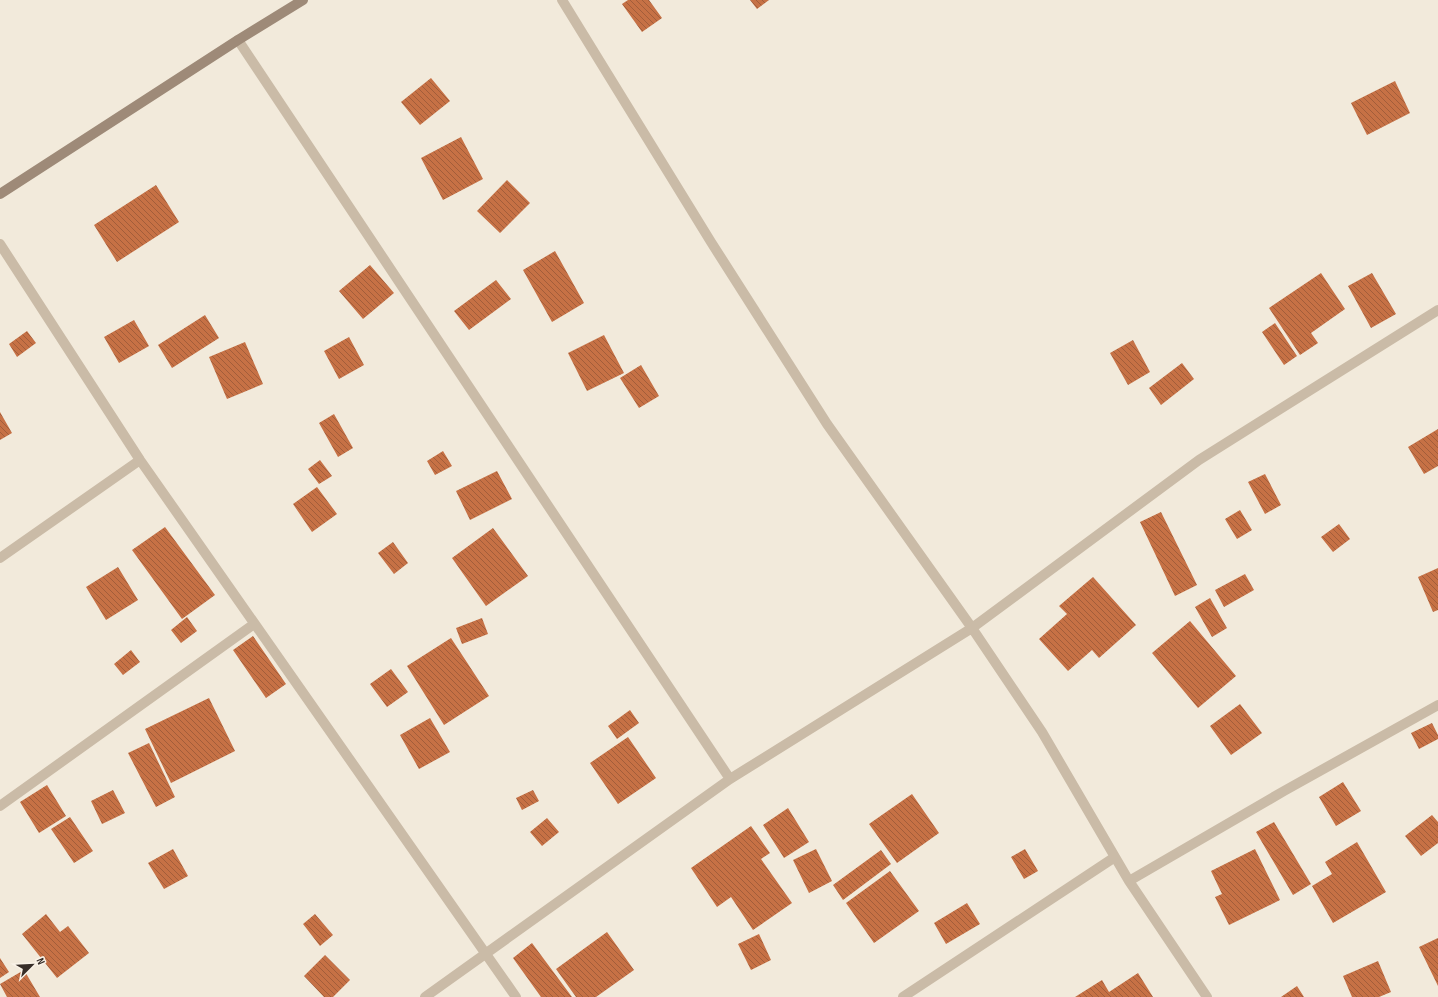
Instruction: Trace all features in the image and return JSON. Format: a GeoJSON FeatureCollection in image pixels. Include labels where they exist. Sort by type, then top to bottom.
{"type":"FeatureCollection","features":[{"type":"Feature","properties":{"kind":"street"},"geometry":{"type":"LineString","coordinates":[[0,194],[238,40],[303,0]]}},
{"type":"Feature","properties":{"kind":"street"},"geometry":{"type":"LineString","coordinates":[[562,0],[707,236],[827,424],[972,628],[1042,732],[1129,881],[1207,997]]}},
{"type":"Feature","properties":{"kind":"street"},"geometry":{"type":"LineString","coordinates":[[238,40],[730,780]]}},
{"type":"Feature","properties":{"kind":"street"},"geometry":{"type":"LineString","coordinates":[[0,244],[140,460],[516,997]]}},
{"type":"Feature","properties":{"kind":"street"},"geometry":{"type":"LineString","coordinates":[[425,997],[730,780],[972,628],[1199,460],[1438,310]]}},
{"type":"Feature","properties":{"kind":"street"},"geometry":{"type":"LineString","coordinates":[[0,558],[140,460]]}},
{"type":"Feature","properties":{"kind":"street"},"geometry":{"type":"LineString","coordinates":[[0,806],[254,624]]}},
{"type":"Feature","properties":{"kind":"street"},"geometry":{"type":"LineString","coordinates":[[1129,881],[1284,791],[1438,705]]}},
{"type":"Feature","properties":{"kind":"street"},"geometry":{"type":"LineString","coordinates":[[903,997],[1115,857]]}},
{"type":"Feature","properties":{"kind":"building"},"geometry":{"type":"Polygon","coordinates":[[[628,0],[649,0],[662,18],[642,32],[622,4],[628,0]]]}},
{"type":"Feature","properties":{"kind":"building"},"geometry":{"type":"Polygon","coordinates":[[[750,0],[769,0],[757,9],[750,0]]]}},
{"type":"Feature","properties":{"kind":"building"},"geometry":{"type":"Polygon","coordinates":[[[431,78],[450,101],[420,125],[401,102],[431,78]]]}},
{"type":"Feature","properties":{"kind":"building"},"geometry":{"type":"Polygon","coordinates":[[[1395,81],[1410,113],[1367,135],[1351,103],[1395,81]]]}},
{"type":"Feature","properties":{"kind":"building"},"geometry":{"type":"Polygon","coordinates":[[[461,137],[483,179],[443,200],[421,158],[461,137]]]}},
{"type":"Feature","properties":{"kind":"building"},"geometry":{"type":"Polygon","coordinates":[[[507,180],[530,203],[500,233],[477,211],[507,180]]]}},
{"type":"Feature","properties":{"kind":"building"},"geometry":{"type":"Polygon","coordinates":[[[156,185],[179,222],[117,262],[94,225],[156,185]]]}},
{"type":"Feature","properties":{"kind":"building"},"geometry":{"type":"Polygon","coordinates":[[[555,251],[584,303],[552,322],[523,270],[555,251]]]}},
{"type":"Feature","properties":{"kind":"building"},"geometry":{"type":"Polygon","coordinates":[[[370,265],[394,293],[363,319],[339,291],[370,265]]]}},
{"type":"Feature","properties":{"kind":"building"},"geometry":{"type":"Polygon","coordinates":[[[1321,273],[1345,309],[1311,333],[1318,343],[1300,355],[1269,308],[1321,273]]]}},
{"type":"Feature","properties":{"kind":"building"},"geometry":{"type":"Polygon","coordinates":[[[1372,273],[1396,314],[1371,328],[1348,286],[1372,273]]]}},
{"type":"Feature","properties":{"kind":"building"},"geometry":{"type":"Polygon","coordinates":[[[496,280],[511,299],[469,330],[454,311],[496,280]]]}},
{"type":"Feature","properties":{"kind":"building"},"geometry":{"type":"Polygon","coordinates":[[[205,315],[219,338],[172,368],[158,345],[205,315]]]}},
{"type":"Feature","properties":{"kind":"building"},"geometry":{"type":"Polygon","coordinates":[[[134,320],[149,346],[119,363],[104,337],[134,320]]]}},
{"type":"Feature","properties":{"kind":"building"},"geometry":{"type":"Polygon","coordinates":[[[1275,323],[1297,356],[1284,365],[1262,332],[1275,323]]]}},
{"type":"Feature","properties":{"kind":"building"},"geometry":{"type":"Polygon","coordinates":[[[27,331],[36,343],[17,357],[9,344],[27,331]]]}},
{"type":"Feature","properties":{"kind":"building"},"geometry":{"type":"Polygon","coordinates":[[[604,335],[624,373],[587,391],[568,353],[604,335]]]}},
{"type":"Feature","properties":{"kind":"building"},"geometry":{"type":"Polygon","coordinates":[[[349,337],[364,365],[339,379],[324,351],[349,337]]]}},
{"type":"Feature","properties":{"kind":"building"},"geometry":{"type":"Polygon","coordinates":[[[1133,340],[1150,372],[1128,385],[1110,353],[1133,340]]]}},
{"type":"Feature","properties":{"kind":"building"},"geometry":{"type":"Polygon","coordinates":[[[245,342],[263,384],[227,399],[209,357],[245,342]]]}},
{"type":"Feature","properties":{"kind":"building"},"geometry":{"type":"Polygon","coordinates":[[[1182,363],[1194,379],[1161,405],[1149,388],[1182,363]]]}},
{"type":"Feature","properties":{"kind":"building"},"geometry":{"type":"Polygon","coordinates":[[[641,365],[659,396],[639,408],[620,378],[641,365]]]}},
{"type":"Feature","properties":{"kind":"building"},"geometry":{"type":"Polygon","coordinates":[[[0,412],[12,433],[0,440],[0,412]]]}},
{"type":"Feature","properties":{"kind":"building"},"geometry":{"type":"Polygon","coordinates":[[[334,414],[353,448],[338,457],[319,423],[334,414]]]}},
{"type":"Feature","properties":{"kind":"building"},"geometry":{"type":"Polygon","coordinates":[[[1438,429],[1438,466],[1424,474],[1408,447],[1438,429]]]}},
{"type":"Feature","properties":{"kind":"building"},"geometry":{"type":"Polygon","coordinates":[[[443,451],[452,466],[435,475],[427,461],[443,451]]]}},
{"type":"Feature","properties":{"kind":"building"},"geometry":{"type":"Polygon","coordinates":[[[320,460],[332,476],[319,484],[308,469],[320,460]]]}},
{"type":"Feature","properties":{"kind":"building"},"geometry":{"type":"Polygon","coordinates":[[[497,471],[512,499],[470,520],[456,491],[497,471]]]}},
{"type":"Feature","properties":{"kind":"building"},"geometry":{"type":"Polygon","coordinates":[[[1265,474],[1281,505],[1265,514],[1248,482],[1265,474]]]}},
{"type":"Feature","properties":{"kind":"building"},"geometry":{"type":"Polygon","coordinates":[[[317,487],[337,514],[312,532],[293,504],[317,487]]]}},
{"type":"Feature","properties":{"kind":"building"},"geometry":{"type":"Polygon","coordinates":[[[1240,510],[1252,530],[1237,539],[1225,519],[1240,510]]]}},
{"type":"Feature","properties":{"kind":"building"},"geometry":{"type":"Polygon","coordinates":[[[1161,512],[1197,585],[1175,596],[1140,522],[1161,512]]]}},
{"type":"Feature","properties":{"kind":"building"},"geometry":{"type":"Polygon","coordinates":[[[1339,524],[1350,539],[1333,552],[1321,537],[1339,524]]]}},
{"type":"Feature","properties":{"kind":"building"},"geometry":{"type":"Polygon","coordinates":[[[165,527],[215,595],[182,619],[132,550],[165,527]]]}},
{"type":"Feature","properties":{"kind":"building"},"geometry":{"type":"Polygon","coordinates":[[[493,528],[528,576],[486,606],[452,558],[493,528]]]}},
{"type":"Feature","properties":{"kind":"building"},"geometry":{"type":"Polygon","coordinates":[[[393,542],[408,563],[394,574],[378,553],[393,542]]]}},
{"type":"Feature","properties":{"kind":"building"},"geometry":{"type":"Polygon","coordinates":[[[118,567],[138,600],[106,620],[86,587],[118,567]]]}},
{"type":"Feature","properties":{"kind":"building"},"geometry":{"type":"Polygon","coordinates":[[[1438,568],[1438,610],[1433,612],[1418,577],[1438,568]]]}},
{"type":"Feature","properties":{"kind":"building"},"geometry":{"type":"Polygon","coordinates":[[[1245,574],[1254,590],[1224,607],[1215,590],[1245,574]]]}},
{"type":"Feature","properties":{"kind":"building"},"geometry":{"type":"Polygon","coordinates":[[[1093,577],[1136,625],[1099,658],[1092,650],[1068,671],[1039,639],[1067,614],[1059,606],[1093,577]]]}},
{"type":"Feature","properties":{"kind":"building"},"geometry":{"type":"Polygon","coordinates":[[[1210,598],[1227,628],[1212,637],[1195,607],[1210,598]]]}},
{"type":"Feature","properties":{"kind":"building"},"geometry":{"type":"Polygon","coordinates":[[[187,617],[197,631],[181,643],[171,630],[187,617]]]}},
{"type":"Feature","properties":{"kind":"building"},"geometry":{"type":"Polygon","coordinates":[[[482,618],[488,634],[462,644],[456,628],[482,618]]]}},
{"type":"Feature","properties":{"kind":"building"},"geometry":{"type":"Polygon","coordinates":[[[1190,621],[1236,676],[1198,708],[1152,653],[1190,621]]]}},
{"type":"Feature","properties":{"kind":"building"},"geometry":{"type":"Polygon","coordinates":[[[253,636],[286,684],[266,698],[233,650],[253,636]]]}},
{"type":"Feature","properties":{"kind":"building"},"geometry":{"type":"Polygon","coordinates":[[[451,638],[489,696],[444,725],[407,666],[451,638]]]}},
{"type":"Feature","properties":{"kind":"building"},"geometry":{"type":"Polygon","coordinates":[[[131,650],[140,662],[123,675],[114,664],[131,650]]]}},
{"type":"Feature","properties":{"kind":"building"},"geometry":{"type":"Polygon","coordinates":[[[391,669],[408,692],[387,707],[370,684],[391,669]]]}},
{"type":"Feature","properties":{"kind":"building"},"geometry":{"type":"Polygon","coordinates":[[[209,698],[235,751],[171,783],[145,729],[209,698]]]}},
{"type":"Feature","properties":{"kind":"building"},"geometry":{"type":"Polygon","coordinates":[[[1240,704],[1262,733],[1231,755],[1210,726],[1240,704]]]}},
{"type":"Feature","properties":{"kind":"building"},"geometry":{"type":"Polygon","coordinates":[[[630,710],[639,723],[617,739],[608,726],[630,710]]]}},
{"type":"Feature","properties":{"kind":"building"},"geometry":{"type":"Polygon","coordinates":[[[430,718],[450,752],[419,769],[400,735],[430,718]]]}},
{"type":"Feature","properties":{"kind":"building"},"geometry":{"type":"Polygon","coordinates":[[[1432,723],[1438,735],[1438,739],[1419,749],[1411,733],[1432,723]]]}},
{"type":"Feature","properties":{"kind":"building"},"geometry":{"type":"Polygon","coordinates":[[[628,737],[656,778],[618,804],[590,763],[628,737]]]}},
{"type":"Feature","properties":{"kind":"building"},"geometry":{"type":"Polygon","coordinates":[[[149,743],[175,797],[156,807],[128,753],[149,743]]]}},
{"type":"Feature","properties":{"kind":"building"},"geometry":{"type":"Polygon","coordinates":[[[1343,782],[1361,811],[1336,826],[1319,797],[1343,782]]]}},
{"type":"Feature","properties":{"kind":"building"},"geometry":{"type":"Polygon","coordinates":[[[47,785],[66,816],[39,833],[20,802],[47,785]]]}},
{"type":"Feature","properties":{"kind":"building"},"geometry":{"type":"Polygon","coordinates":[[[113,790],[125,813],[102,824],[91,801],[113,790]]]}},
{"type":"Feature","properties":{"kind":"building"},"geometry":{"type":"Polygon","coordinates":[[[533,790],[539,801],[522,810],[516,798],[533,790]]]}},
{"type":"Feature","properties":{"kind":"building"},"geometry":{"type":"Polygon","coordinates":[[[912,794],[939,833],[897,863],[869,824],[912,794]]]}},
{"type":"Feature","properties":{"kind":"building"},"geometry":{"type":"Polygon","coordinates":[[[788,808],[809,842],[784,858],[763,825],[788,808]]]}},
{"type":"Feature","properties":{"kind":"building"},"geometry":{"type":"Polygon","coordinates":[[[1432,815],[1438,822],[1438,843],[1421,856],[1405,836],[1432,815]]]}},
{"type":"Feature","properties":{"kind":"building"},"geometry":{"type":"Polygon","coordinates":[[[70,817],[93,851],[74,863],[51,829],[70,817]]]}},
{"type":"Feature","properties":{"kind":"building"},"geometry":{"type":"Polygon","coordinates":[[[547,818],[559,832],[542,846],[530,832],[547,818]]]}},
{"type":"Feature","properties":{"kind":"building"},"geometry":{"type":"Polygon","coordinates":[[[1274,822],[1311,884],[1293,895],[1256,832],[1274,822]]]}},
{"type":"Feature","properties":{"kind":"building"},"geometry":{"type":"Polygon","coordinates":[[[751,826],[770,853],[761,859],[792,903],[753,930],[731,897],[717,907],[691,868],[751,826]]]}},
{"type":"Feature","properties":{"kind":"building"},"geometry":{"type":"Polygon","coordinates":[[[1357,842],[1386,892],[1333,923],[1312,886],[1332,874],[1325,862],[1357,842]]]}},
{"type":"Feature","properties":{"kind":"building"},"geometry":{"type":"Polygon","coordinates":[[[173,849],[188,876],[164,889],[148,863],[173,849]]]}},
{"type":"Feature","properties":{"kind":"building"},"geometry":{"type":"Polygon","coordinates":[[[816,849],[832,881],[809,893],[793,860],[816,849]]]}},
{"type":"Feature","properties":{"kind":"building"},"geometry":{"type":"Polygon","coordinates":[[[1025,849],[1038,871],[1024,879],[1011,857],[1025,849]]]}},
{"type":"Feature","properties":{"kind":"building"},"geometry":{"type":"Polygon","coordinates":[[[1255,849],[1280,900],[1229,925],[1215,897],[1222,894],[1211,871],[1255,849]]]}},
{"type":"Feature","properties":{"kind":"building"},"geometry":{"type":"Polygon","coordinates":[[[881,850],[891,864],[843,900],[833,885],[881,850]]]}},
{"type":"Feature","properties":{"kind":"building"},"geometry":{"type":"Polygon","coordinates":[[[890,871],[919,911],[874,943],[846,903],[890,871]]]}},
{"type":"Feature","properties":{"kind":"building"},"geometry":{"type":"Polygon","coordinates":[[[967,903],[980,924],[946,944],[934,923],[967,903]]]}},
{"type":"Feature","properties":{"kind":"building"},"geometry":{"type":"Polygon","coordinates":[[[46,914],[60,932],[68,926],[89,953],[57,978],[22,934],[46,914]]]}},
{"type":"Feature","properties":{"kind":"building"},"geometry":{"type":"Polygon","coordinates":[[[315,914],[333,935],[320,946],[303,924],[315,914]]]}},
{"type":"Feature","properties":{"kind":"building"},"geometry":{"type":"Polygon","coordinates":[[[607,932],[634,970],[596,997],[576,997],[556,969],[607,932]]]}},
{"type":"Feature","properties":{"kind":"building"},"geometry":{"type":"Polygon","coordinates":[[[759,934],[771,960],[751,970],[738,944],[759,934]]]}},
{"type":"Feature","properties":{"kind":"building"},"geometry":{"type":"Polygon","coordinates":[[[1438,938],[1438,986],[1419,947],[1438,938]]]}},
{"type":"Feature","properties":{"kind":"building"},"geometry":{"type":"Polygon","coordinates":[[[532,943],[572,997],[541,997],[513,958],[532,943]]]}},
{"type":"Feature","properties":{"kind":"building"},"geometry":{"type":"Polygon","coordinates":[[[325,955],[350,980],[333,997],[324,997],[304,976],[325,955]]]}},
{"type":"Feature","properties":{"kind":"building"},"geometry":{"type":"Polygon","coordinates":[[[0,958],[9,972],[0,978],[0,958]]]}},
{"type":"Feature","properties":{"kind":"building"},"geometry":{"type":"Polygon","coordinates":[[[1378,961],[1391,992],[1379,997],[1352,997],[1343,976],[1378,961]]]}},
{"type":"Feature","properties":{"kind":"building"},"geometry":{"type":"Polygon","coordinates":[[[24,970],[40,997],[7,997],[0,984],[24,970]]]}},
{"type":"Feature","properties":{"kind":"building"},"geometry":{"type":"Polygon","coordinates":[[[1138,973],[1153,997],[1075,997],[1102,980],[1109,992],[1138,973]]]}},
{"type":"Feature","properties":{"kind":"building"},"geometry":{"type":"Polygon","coordinates":[[[1297,986],[1304,997],[1281,997],[1297,986]]]}}]}
